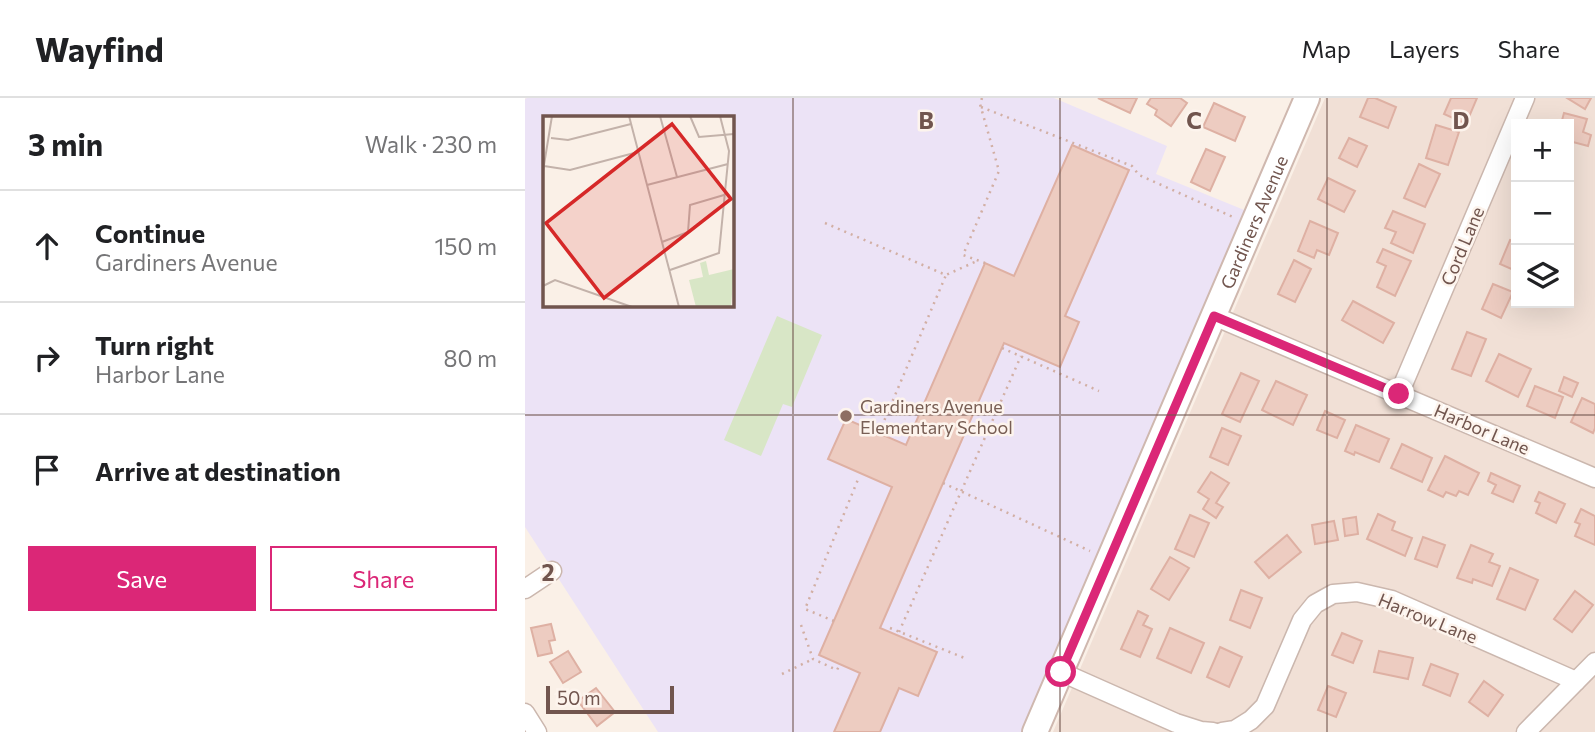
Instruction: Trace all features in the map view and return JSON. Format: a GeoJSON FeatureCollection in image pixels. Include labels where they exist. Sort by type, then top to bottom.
{"type":"FeatureCollection","features":[{"type":"Feature","properties":{"kind":"main road","name":"Gardiners Avenue"},"geometry":{"type":"LineString","coordinates":[[1035,732],[1214,316],[1301,100]]}},
{"type":"Feature","properties":{"kind":"street","name":"Cord Lane"},"geometry":{"type":"LineString","coordinates":[[1399,394],[1525,98]]}},
{"type":"Feature","properties":{"kind":"street","name":"Harbor Lane"},"geometry":{"type":"LineString","coordinates":[[1214,316],[1595,478]]}},
{"type":"Feature","properties":{"kind":"street"},"geometry":{"type":"LineString","coordinates":[[525,589],[552,571]]}},
{"type":"Feature","properties":{"kind":"street","name":"Harrow Lane"},"geometry":{"type":"LineString","coordinates":[[1222,732],[1235,730],[1251,720],[1265,706],[1302,620],[1315,604],[1333,594],[1357,592],[1392,600],[1576,681]]}},
{"type":"Feature","properties":{"kind":"street"},"geometry":{"type":"LineString","coordinates":[[1525,732],[1595,662]]}},
{"type":"Feature","properties":{"kind":"street"},"geometry":{"type":"LineString","coordinates":[[1061,672],[1176,723],[1213,732]]}},
{"type":"Feature","properties":{"kind":"street"},"geometry":{"type":"LineString","coordinates":[[525,713],[537,732]]}},
{"type":"Feature","properties":{"kind":"path"},"geometry":{"type":"LineString","coordinates":[[982,98],[980,104],[999,171],[963,255],[985,264]]}},
{"type":"Feature","properties":{"kind":"path"},"geometry":{"type":"LineString","coordinates":[[981,107],[1132,166],[1139,175],[1252,225]]}},
{"type":"Feature","properties":{"kind":"path"},"geometry":{"type":"LineString","coordinates":[[825,223],[946,275]]}},
{"type":"Feature","properties":{"kind":"path"},"geometry":{"type":"LineString","coordinates":[[879,433],[946,275],[978,261]]}},
{"type":"Feature","properties":{"kind":"path"},"geometry":{"type":"LineString","coordinates":[[1002,348],[1100,391]]}},
{"type":"Feature","properties":{"kind":"path"},"geometry":{"type":"LineString","coordinates":[[899,632],[1021,356]]}},
{"type":"Feature","properties":{"kind":"path"},"geometry":{"type":"LineString","coordinates":[[834,621],[805,609],[859,477]]}},
{"type":"Feature","properties":{"kind":"path"},"geometry":{"type":"LineString","coordinates":[[943,483],[1109,559]]}},
{"type":"Feature","properties":{"kind":"path"},"geometry":{"type":"LineString","coordinates":[[801,625],[813,659],[837,670],[840,664]]}},
{"type":"Feature","properties":{"kind":"path"},"geometry":{"type":"LineString","coordinates":[[890,628],[967,659]]}},
{"type":"Feature","properties":{"kind":"path"},"geometry":{"type":"LineString","coordinates":[[782,674],[813,659]]}},
{"type":"Feature","properties":{"kind":"shaded area","name":"Gardiners Avenue Elementary School"},"geometry":{"type":"Polygon","coordinates":[[[527,98],[1054,98],[1167,146],[1156,174],[1254,214],[1032,732],[658,732],[525,527],[527,98]]]}},
{"type":"Feature","properties":{"kind":"shaded area"},"geometry":{"type":"Polygon","coordinates":[[[1325,98],[1595,98],[1595,732],[1053,732],[1325,98]]]}},
{"type":"Feature","properties":{"kind":"green space"},"geometry":{"type":"Polygon","coordinates":[[[777,316],[822,335],[792,407],[783,404],[761,456],[724,440],[777,316]]]}},
{"type":"Feature","properties":{"kind":"building"},"geometry":{"type":"Polygon","coordinates":[[[1098,98],[1137,98],[1130,113],[1098,98]]]}},
{"type":"Feature","properties":{"kind":"building"},"geometry":{"type":"Polygon","coordinates":[[[1151,98],[1180,98],[1187,103],[1171,126],[1155,115],[1157,110],[1147,104],[1151,98]]]}},
{"type":"Feature","properties":{"kind":"building"},"geometry":{"type":"Polygon","coordinates":[[[1368,98],[1375,98],[1396,107],[1388,128],[1360,117],[1368,98]]]}},
{"type":"Feature","properties":{"kind":"building"},"geometry":{"type":"Polygon","coordinates":[[[1451,98],[1477,98],[1466,124],[1444,114],[1451,98]]]}},
{"type":"Feature","properties":{"kind":"building"},"geometry":{"type":"Polygon","coordinates":[[[1567,98],[1591,98],[1585,109],[1567,98]]]}},
{"type":"Feature","properties":{"kind":"building"},"geometry":{"type":"Polygon","coordinates":[[[1214,103],[1245,117],[1235,141],[1203,127],[1214,103]]]}},
{"type":"Feature","properties":{"kind":"building"},"geometry":{"type":"Polygon","coordinates":[[[1564,113],[1587,119],[1583,132],[1591,135],[1588,146],[1574,142],[1574,119],[1562,119],[1564,113]]]}},
{"type":"Feature","properties":{"kind":"building"},"geometry":{"type":"Polygon","coordinates":[[[1436,125],[1459,132],[1448,165],[1426,158],[1436,125]]]}},
{"type":"Feature","properties":{"kind":"building"},"geometry":{"type":"Polygon","coordinates":[[[1349,138],[1367,146],[1357,167],[1339,158],[1349,138]]]}},
{"type":"Feature","properties":{"kind":"building"},"geometry":{"type":"Polygon","coordinates":[[[1072,145],[1129,170],[1065,316],[1079,322],[1060,367],[1004,343],[880,628],[937,652],[918,696],[899,688],[880,732],[834,732],[860,673],[819,655],[892,487],[828,459],[846,419],[906,445],[985,263],[1014,276],[1072,145]]]}},
{"type":"Feature","properties":{"kind":"building"},"geometry":{"type":"Polygon","coordinates":[[[1206,149],[1225,157],[1210,191],[1191,182],[1206,149]]]}},
{"type":"Feature","properties":{"kind":"building"},"geometry":{"type":"Polygon","coordinates":[[[1419,164],[1440,174],[1425,207],[1404,198],[1419,164]]]}},
{"type":"Feature","properties":{"kind":"building"},"geometry":{"type":"Polygon","coordinates":[[[1328,178],[1355,191],[1344,212],[1318,199],[1328,178]]]}},
{"type":"Feature","properties":{"kind":"building"},"geometry":{"type":"Polygon","coordinates":[[[1393,211],[1425,224],[1413,253],[1391,243],[1396,232],[1385,228],[1393,211]]]}},
{"type":"Feature","properties":{"kind":"building"},"geometry":{"type":"Polygon","coordinates":[[[1310,221],[1338,233],[1329,255],[1317,250],[1314,258],[1298,251],[1310,221]]]}},
{"type":"Feature","properties":{"kind":"building"},"geometry":{"type":"Polygon","coordinates":[[[1510,240],[1511,269],[1500,264],[1510,240]]]}},
{"type":"Feature","properties":{"kind":"building"},"geometry":{"type":"Polygon","coordinates":[[[1383,249],[1411,261],[1395,296],[1377,287],[1386,266],[1377,262],[1383,249]]]}},
{"type":"Feature","properties":{"kind":"building"},"geometry":{"type":"Polygon","coordinates":[[[1294,260],[1311,269],[1295,302],[1278,294],[1294,260]]]}},
{"type":"Feature","properties":{"kind":"building"},"geometry":{"type":"Polygon","coordinates":[[[1493,284],[1511,291],[1501,318],[1482,309],[1493,284]]]}},
{"type":"Feature","properties":{"kind":"building"},"geometry":{"type":"Polygon","coordinates":[[[1353,301],[1394,323],[1383,343],[1342,320],[1353,301]]]}},
{"type":"Feature","properties":{"kind":"building"},"geometry":{"type":"Polygon","coordinates":[[[1467,332],[1486,339],[1471,376],[1452,369],[1467,332]]]}},
{"type":"Feature","properties":{"kind":"building"},"geometry":{"type":"Polygon","coordinates":[[[1499,354],[1531,369],[1518,397],[1486,381],[1499,354]]]}},
{"type":"Feature","properties":{"kind":"building"},"geometry":{"type":"Polygon","coordinates":[[[1241,373],[1259,381],[1240,422],[1222,414],[1241,373]]]}},
{"type":"Feature","properties":{"kind":"building"},"geometry":{"type":"Polygon","coordinates":[[[1564,377],[1578,383],[1572,397],[1559,391],[1564,377]]]}},
{"type":"Feature","properties":{"kind":"building"},"geometry":{"type":"Polygon","coordinates":[[[1276,381],[1307,395],[1293,425],[1262,410],[1276,381]]]}},
{"type":"Feature","properties":{"kind":"building"},"geometry":{"type":"Polygon","coordinates":[[[1535,386],[1563,397],[1555,418],[1527,406],[1535,386]]]}},
{"type":"Feature","properties":{"kind":"building"},"geometry":{"type":"Polygon","coordinates":[[[1582,398],[1595,404],[1593,433],[1571,422],[1582,398]]]}},
{"type":"Feature","properties":{"kind":"building"},"geometry":{"type":"Polygon","coordinates":[[[1325,411],[1345,420],[1337,438],[1317,430],[1325,411]]]}},
{"type":"Feature","properties":{"kind":"building"},"geometry":{"type":"Polygon","coordinates":[[[1356,425],[1389,439],[1379,462],[1355,452],[1354,455],[1345,451],[1356,425]]]}},
{"type":"Feature","properties":{"kind":"building"},"geometry":{"type":"Polygon","coordinates":[[[1222,428],[1241,436],[1228,465],[1210,457],[1222,428]]]}},
{"type":"Feature","properties":{"kind":"building"},"geometry":{"type":"Polygon","coordinates":[[[1402,444],[1432,458],[1422,482],[1391,468],[1402,444]]]}},
{"type":"Feature","properties":{"kind":"building"},"geometry":{"type":"Polygon","coordinates":[[[1445,456],[1479,473],[1468,495],[1459,491],[1456,496],[1446,492],[1443,497],[1428,490],[1445,456]]]}},
{"type":"Feature","properties":{"kind":"building"},"geometry":{"type":"Polygon","coordinates":[[[1211,472],[1229,483],[1216,503],[1223,507],[1216,518],[1203,509],[1209,499],[1198,492],[1211,472]]]}},
{"type":"Feature","properties":{"kind":"building"},"geometry":{"type":"Polygon","coordinates":[[[1491,473],[1520,486],[1513,502],[1492,493],[1496,485],[1488,481],[1491,473]]]}},
{"type":"Feature","properties":{"kind":"building"},"geometry":{"type":"Polygon","coordinates":[[[1539,492],[1565,504],[1556,523],[1536,513],[1540,503],[1535,501],[1539,492]]]}},
{"type":"Feature","properties":{"kind":"building"},"geometry":{"type":"Polygon","coordinates":[[[1581,509],[1595,516],[1595,545],[1575,536],[1580,524],[1575,522],[1581,509]]]}},
{"type":"Feature","properties":{"kind":"building"},"geometry":{"type":"Polygon","coordinates":[[[1378,514],[1395,522],[1392,530],[1412,538],[1405,556],[1367,539],[1378,514]]]}},
{"type":"Feature","properties":{"kind":"building"},"geometry":{"type":"Polygon","coordinates":[[[1190,515],[1209,523],[1194,557],[1175,549],[1190,515]]]}},
{"type":"Feature","properties":{"kind":"building"},"geometry":{"type":"Polygon","coordinates":[[[1356,517],[1358,534],[1345,536],[1343,519],[1356,517]]]}},
{"type":"Feature","properties":{"kind":"building"},"geometry":{"type":"Polygon","coordinates":[[[1334,521],[1338,540],[1315,544],[1312,525],[1334,521]]]}},
{"type":"Feature","properties":{"kind":"building"},"geometry":{"type":"Polygon","coordinates":[[[1287,535],[1301,552],[1269,578],[1255,562],[1287,535]]]}},
{"type":"Feature","properties":{"kind":"building"},"geometry":{"type":"Polygon","coordinates":[[[1423,537],[1445,545],[1437,567],[1415,559],[1423,537]]]}},
{"type":"Feature","properties":{"kind":"building"},"geometry":{"type":"Polygon","coordinates":[[[1471,545],[1493,554],[1489,562],[1500,566],[1492,586],[1473,579],[1472,583],[1457,578],[1471,545]]]}},
{"type":"Feature","properties":{"kind":"building"},"geometry":{"type":"Polygon","coordinates":[[[1170,557],[1189,568],[1169,600],[1151,589],[1170,557]]]}},
{"type":"Feature","properties":{"kind":"building"},"geometry":{"type":"Polygon","coordinates":[[[1510,568],[1538,580],[1525,610],[1497,599],[1510,568]]]}},
{"type":"Feature","properties":{"kind":"building"},"geometry":{"type":"Polygon","coordinates":[[[1241,590],[1262,598],[1250,628],[1230,620],[1241,590]]]}},
{"type":"Feature","properties":{"kind":"building"},"geometry":{"type":"Polygon","coordinates":[[[1575,591],[1593,605],[1572,632],[1554,619],[1575,591]]]}},
{"type":"Feature","properties":{"kind":"building"},"geometry":{"type":"Polygon","coordinates":[[[1138,611],[1148,616],[1143,625],[1152,629],[1140,657],[1121,649],[1138,611]]]}},
{"type":"Feature","properties":{"kind":"building"},"geometry":{"type":"Polygon","coordinates":[[[551,624],[555,640],[549,641],[552,653],[538,656],[531,628],[551,624]]]}},
{"type":"Feature","properties":{"kind":"building"},"geometry":{"type":"Polygon","coordinates":[[[1170,628],[1204,643],[1191,673],[1157,658],[1170,628]]]}},
{"type":"Feature","properties":{"kind":"building"},"geometry":{"type":"Polygon","coordinates":[[[1342,633],[1362,641],[1353,663],[1332,655],[1342,633]]]}},
{"type":"Feature","properties":{"kind":"building"},"geometry":{"type":"Polygon","coordinates":[[[1220,647],[1242,657],[1229,687],[1207,677],[1220,647]]]}},
{"type":"Feature","properties":{"kind":"building"},"geometry":{"type":"Polygon","coordinates":[[[568,651],[581,672],[563,683],[550,662],[568,651]]]}},
{"type":"Feature","properties":{"kind":"building"},"geometry":{"type":"Polygon","coordinates":[[[1379,651],[1413,658],[1408,679],[1374,672],[1379,651]]]}},
{"type":"Feature","properties":{"kind":"building"},"geometry":{"type":"Polygon","coordinates":[[[1431,664],[1458,674],[1450,696],[1423,685],[1431,664]]]}},
{"type":"Feature","properties":{"kind":"building"},"geometry":{"type":"Polygon","coordinates":[[[1484,681],[1503,695],[1488,716],[1469,702],[1484,681]]]}},
{"type":"Feature","properties":{"kind":"building"},"geometry":{"type":"Polygon","coordinates":[[[1328,686],[1346,693],[1336,717],[1318,710],[1328,686]]]}},
{"type":"Feature","properties":{"kind":"building"},"geometry":{"type":"Polygon","coordinates":[[[596,688],[615,712],[597,726],[578,701],[596,688]]]}},
{"type":"Feature","properties":{"kind":"place","name":"Gardiners Avenue Elementary School"},"geometry":{"type":"Point","coordinates":[846,416]}},
{"type":"Feature","properties":{"kind":"route"},"geometry":{"type":"LineString","coordinates":[[1061,672],[1214,316],[1399,394]]}}]}
